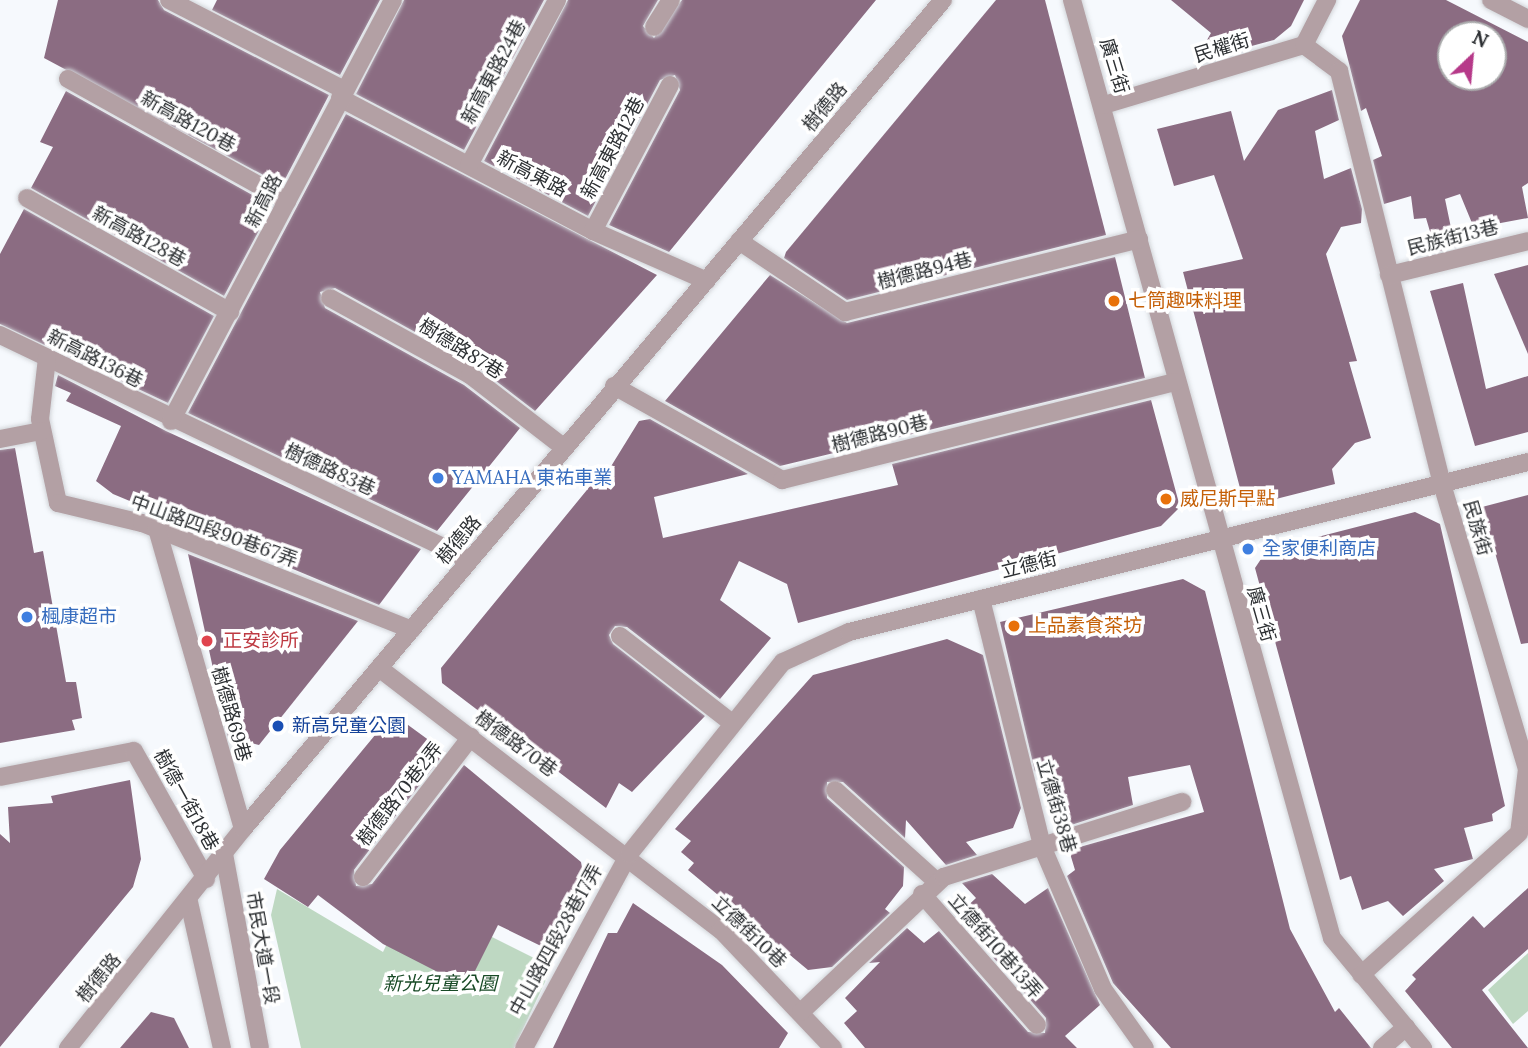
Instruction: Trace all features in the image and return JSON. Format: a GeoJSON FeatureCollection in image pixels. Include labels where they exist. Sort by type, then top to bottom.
{"type":"FeatureCollection","features":[{"type":"Feature","properties":{"kind":"street","name":"新高東路"},"geometry":{"type":"LineString","coordinates":[[169,0],[593,231],[707,281]]}},
{"type":"Feature","properties":{"kind":"street","name":"新高路"},"geometry":{"type":"LineString","coordinates":[[171,421],[393,0]]}},
{"type":"Feature","properties":{"kind":"street","name":"新高東路24巷"},"geometry":{"type":"LineString","coordinates":[[469,164],[557,0]]}},
{"type":"Feature","properties":{"kind":"street"},"geometry":{"type":"LineString","coordinates":[[654,27],[671,0]]}},
{"type":"Feature","properties":{"kind":"street","name":"樹德路"},"geometry":{"type":"LineString","coordinates":[[68,1048],[189,902],[243,829],[614,386],[707,281],[943,0]]}},
{"type":"Feature","properties":{"kind":"street","name":"廣三街"},"geometry":{"type":"LineString","coordinates":[[1072,0],[1104,105],[1175,382],[1332,938],[1423,1048]]}},
{"type":"Feature","properties":{"kind":"street"},"geometry":{"type":"LineString","coordinates":[[1304,45],[1328,0]]}},
{"type":"Feature","properties":{"kind":"street"},"geometry":{"type":"LineString","coordinates":[[1492,0],[1528,19]]}},
{"type":"Feature","properties":{"kind":"street","name":"民權街"},"geometry":{"type":"LineString","coordinates":[[1104,105],[1304,45]]}},
{"type":"Feature","properties":{"kind":"street","name":"民族街"},"geometry":{"type":"LineString","coordinates":[[1304,45],[1339,71],[1442,484],[1527,769],[1527,802],[1518,833],[1494,861],[1361,975]]}},
{"type":"Feature","properties":{"kind":"street","name":"新高路120巷"},"geometry":{"type":"LineString","coordinates":[[68,79],[287,201]]}},
{"type":"Feature","properties":{"kind":"street","name":"新高東路12巷"},"geometry":{"type":"LineString","coordinates":[[593,231],[670,85]]}},
{"type":"Feature","properties":{"kind":"street","name":"新高路128巷"},"geometry":{"type":"LineString","coordinates":[[27,198],[230,312]]}},
{"type":"Feature","properties":{"kind":"street","name":"樹德路94巷"},"geometry":{"type":"LineString","coordinates":[[739,241],[845,312],[1139,239]]}},
{"type":"Feature","properties":{"kind":"street","name":"民族街13巷"},"geometry":{"type":"LineString","coordinates":[[1389,275],[1528,241]]}},
{"type":"Feature","properties":{"kind":"street","name":"樹德路87巷"},"geometry":{"type":"LineString","coordinates":[[330,298],[470,375],[563,447]]}},
{"type":"Feature","properties":{"kind":"street","name":"新高路136巷"},"geometry":{"type":"LineString","coordinates":[[0,335],[171,421]]}},
{"type":"Feature","properties":{"kind":"street","name":"中山路四段90巷67弄"},"geometry":{"type":"LineString","coordinates":[[47,358],[41,431],[58,503],[157,529],[412,630]]}},
{"type":"Feature","properties":{"kind":"street","name":"樹德路90巷"},"geometry":{"type":"LineString","coordinates":[[614,386],[782,480],[1175,382]]}},
{"type":"Feature","properties":{"kind":"street","name":"樹德路83巷"},"geometry":{"type":"LineString","coordinates":[[171,421],[470,560]]}},
{"type":"Feature","properties":{"kind":"street"},"geometry":{"type":"LineString","coordinates":[[0,439],[41,431]]}},
{"type":"Feature","properties":{"kind":"street","name":"立德街"},"geometry":{"type":"LineString","coordinates":[[629,854],[783,662],[849,632],[1528,462]]}},
{"type":"Feature","properties":{"kind":"street","name":"樹德路69巷"},"geometry":{"type":"LineString","coordinates":[[157,529],[243,829]]}},
{"type":"Feature","properties":{"kind":"street","name":"立德街38巷"},"geometry":{"type":"LineString","coordinates":[[981,599],[1042,846],[1103,989],[1145,1048]]}},
{"type":"Feature","properties":{"kind":"street"},"geometry":{"type":"LineString","coordinates":[[620,636],[732,723]]}},
{"type":"Feature","properties":{"kind":"street","name":"樹德路70巷"},"geometry":{"type":"LineString","coordinates":[[379,668],[629,854]]}},
{"type":"Feature","properties":{"kind":"street","name":"樹德路70巷2弄"},"geometry":{"type":"LineString","coordinates":[[363,877],[471,737]]}},
{"type":"Feature","properties":{"kind":"street","name":"樹德一街18巷"},"geometry":{"type":"LineString","coordinates":[[0,777],[134,751],[206,879]]}},
{"type":"Feature","properties":{"kind":"street","name":"立德街10巷13弄"},"geometry":{"type":"LineString","coordinates":[[835,790],[936,881]]}},
{"type":"Feature","properties":{"kind":"street","name":"立德街10巷13弄"},"geometry":{"type":"LineString","coordinates":[[801,1012],[936,881],[1182,802]]}},
{"type":"Feature","properties":{"kind":"street","name":"立德街10巷"},"geometry":{"type":"LineString","coordinates":[[629,854],[721,930],[833,1048]]}},
{"type":"Feature","properties":{"kind":"street","name":"中山路四段28巷17弄"},"geometry":{"type":"LineString","coordinates":[[524,1048],[629,854]]}},
{"type":"Feature","properties":{"kind":"street","name":"市民大道一段"},"geometry":{"type":"LineString","coordinates":[[224,855],[260,1048]]}},
{"type":"Feature","properties":{"kind":"street","name":"立德街10巷13弄"},"geometry":{"type":"LineString","coordinates":[[922,894],[1037,1025]]}},
{"type":"Feature","properties":{"kind":"street"},"geometry":{"type":"LineString","coordinates":[[189,902],[222,1048]]}},
{"type":"Feature","properties":{"kind":"street"},"geometry":{"type":"LineString","coordinates":[[1382,1048],[1406,1027]]}},
{"type":"Feature","properties":{"kind":"green space","name":"新光兒童公園"},"geometry":{"type":"Polygon","coordinates":[[[277,889],[383,952],[410,896],[552,967],[514,1048],[301,1048],[271,915],[277,889]]]}},
{"type":"Feature","properties":{"kind":"green space"},"geometry":{"type":"Polygon","coordinates":[[[1528,953],[1528,1011],[1513,1024],[1488,990],[1528,953]]]}},
{"type":"Feature","properties":{"kind":"building"},"geometry":{"type":"Polygon","coordinates":[[[58,0],[158,0],[164,10],[329,95],[282,185],[44,58],[58,0]]]}},
{"type":"Feature","properties":{"kind":"building"},"geometry":{"type":"Polygon","coordinates":[[[217,0],[380,0],[340,75],[212,10],[217,0]]]}},
{"type":"Feature","properties":{"kind":"building"},"geometry":{"type":"Polygon","coordinates":[[[404,0],[544,0],[464,150],[356,94],[404,0]]]}},
{"type":"Feature","properties":{"kind":"building"},"geometry":{"type":"Polygon","coordinates":[[[568,0],[658,0],[643,26],[654,38],[682,0],[876,0],[669,252],[609,225],[680,90],[675,75],[660,80],[588,216],[484,161],[568,0]]]}},
{"type":"Feature","properties":{"kind":"building"},"geometry":{"type":"Polygon","coordinates":[[[996,0],[1045,0],[1106,235],[847,300],[784,258],[786,252],[996,0]]]}},
{"type":"Feature","properties":{"kind":"building"},"geometry":{"type":"Polygon","coordinates":[[[1171,0],[1304,0],[1291,26],[1274,40],[1222,54],[1207,40],[1211,33],[1171,0]]]}},
{"type":"Feature","properties":{"kind":"building"},"geometry":{"type":"Polygon","coordinates":[[[1360,0],[1446,0],[1487,21],[1437,21],[1437,91],[1507,91],[1507,31],[1528,42],[1528,183],[1522,187],[1528,218],[1474,228],[1460,194],[1445,199],[1455,247],[1436,252],[1426,218],[1414,219],[1411,196],[1384,204],[1373,160],[1382,156],[1366,108],[1361,111],[1342,36],[1360,0]]]}},
{"type":"Feature","properties":{"kind":"building"},"geometry":{"type":"Polygon","coordinates":[[[1332,90],[1339,120],[1315,131],[1324,179],[1351,168],[1362,209],[1361,223],[1341,227],[1326,254],[1357,361],[1349,362],[1371,438],[1355,443],[1332,469],[1335,484],[1245,507],[1183,272],[1243,259],[1214,175],[1174,186],[1157,129],[1231,111],[1244,161],[1278,110],[1332,90]]]}},
{"type":"Feature","properties":{"kind":"building"},"geometry":{"type":"Polygon","coordinates":[[[66,91],[272,206],[224,296],[31,188],[53,147],[40,142],[66,91]]]}},
{"type":"Feature","properties":{"kind":"building"},"geometry":{"type":"Polygon","coordinates":[[[346,114],[657,275],[535,411],[475,365],[335,288],[320,292],[325,308],[464,385],[520,428],[437,531],[188,413],[346,114]]]}},
{"type":"Feature","properties":{"kind":"building"},"geometry":{"type":"Polygon","coordinates":[[[24,209],[214,316],[168,403],[0,324],[0,254],[24,209]]]}},
{"type":"Feature","properties":{"kind":"building"},"geometry":{"type":"Polygon","coordinates":[[[1115,257],[1145,378],[780,466],[665,401],[770,275],[847,323],[1115,257]]]}},
{"type":"Feature","properties":{"kind":"building"},"geometry":{"type":"Polygon","coordinates":[[[1528,265],[1528,354],[1494,274],[1528,265]]]}},
{"type":"Feature","properties":{"kind":"building"},"geometry":{"type":"Polygon","coordinates":[[[1463,283],[1486,389],[1528,376],[1528,432],[1475,446],[1430,291],[1463,283]]]}},
{"type":"Feature","properties":{"kind":"building"},"geometry":{"type":"Polygon","coordinates":[[[58,375],[166,431],[421,549],[379,605],[113,494],[96,481],[121,426],[66,401],[71,393],[55,386],[58,375]]]}},
{"type":"Feature","properties":{"kind":"building"},"geometry":{"type":"Polygon","coordinates":[[[1151,400],[1180,507],[1161,526],[798,623],[787,584],[739,561],[720,600],[771,638],[720,699],[627,627],[615,626],[609,635],[613,644],[705,716],[632,792],[619,783],[606,808],[442,683],[441,668],[591,485],[597,489],[639,421],[650,419],[748,474],[654,497],[663,538],[898,485],[892,464],[1151,400]]]}},
{"type":"Feature","properties":{"kind":"building","name":"楓康超市"},"geometry":{"type":"Polygon","coordinates":[[[15,448],[34,553],[43,551],[66,682],[76,682],[82,718],[72,720],[75,730],[0,743],[0,450],[15,448]]]}},
{"type":"Feature","properties":{"kind":"building"},"geometry":{"type":"Polygon","coordinates":[[[1528,495],[1528,643],[1521,644],[1482,507],[1528,495]]]}},
{"type":"Feature","properties":{"kind":"building"},"geometry":{"type":"Polygon","coordinates":[[[1415,512],[1440,524],[1505,806],[1492,814],[1493,821],[1464,828],[1473,859],[1434,869],[1444,881],[1403,916],[1388,901],[1362,910],[1351,876],[1340,880],[1255,568],[1267,550],[1415,512]]]}},
{"type":"Feature","properties":{"kind":"building"},"geometry":{"type":"Polygon","coordinates":[[[188,554],[358,621],[259,745],[228,737],[188,554]]]}},
{"type":"Feature","properties":{"kind":"building"},"geometry":{"type":"Polygon","coordinates":[[[1183,579],[1205,591],[1290,929],[1335,1012],[1339,1008],[1371,1048],[1171,1048],[1113,983],[1067,876],[1075,870],[1069,850],[1204,812],[1190,765],[1128,777],[1133,805],[1062,828],[1039,763],[1035,772],[1000,622],[1183,579]]]}},
{"type":"Feature","properties":{"kind":"building"},"geometry":{"type":"Polygon","coordinates":[[[947,639],[983,655],[1021,808],[1013,828],[966,842],[977,855],[946,865],[906,820],[905,838],[843,782],[827,782],[827,798],[904,867],[903,886],[885,909],[890,913],[832,967],[808,970],[688,870],[694,863],[681,852],[691,841],[675,829],[813,675],[947,639]]]}},
{"type":"Feature","properties":{"kind":"building"},"geometry":{"type":"Polygon","coordinates":[[[404,722],[445,752],[354,870],[356,886],[372,884],[464,765],[581,862],[585,884],[541,946],[498,925],[467,987],[383,944],[318,895],[308,907],[264,879],[280,850],[385,723],[404,722]]]}},
{"type":"Feature","properties":{"kind":"building"},"geometry":{"type":"Polygon","coordinates":[[[130,780],[141,859],[133,887],[0,1047],[0,834],[10,843],[8,807],[53,803],[51,796],[130,780]]]}},
{"type":"Feature","properties":{"kind":"building"},"geometry":{"type":"Polygon","coordinates":[[[992,874],[1025,904],[1048,888],[1100,1005],[1065,1036],[1077,1048],[865,1048],[844,1023],[857,1011],[845,998],[880,962],[869,963],[907,928],[924,943],[939,931],[1028,1032],[1045,1033],[1046,1018],[957,916],[976,898],[962,883],[992,874]]]}},
{"type":"Feature","properties":{"kind":"building"},"geometry":{"type":"Polygon","coordinates":[[[1528,888],[1528,949],[1482,990],[1528,1048],[1452,1048],[1405,991],[1416,979],[1412,975],[1473,916],[1484,928],[1528,888]]]}},
{"type":"Feature","properties":{"kind":"building"},"geometry":{"type":"Polygon","coordinates":[[[633,903],[722,965],[788,1033],[779,1048],[553,1048],[608,933],[617,933],[633,903]]]}},
{"type":"Feature","properties":{"kind":"building"},"geometry":{"type":"Polygon","coordinates":[[[151,1012],[174,1018],[189,1048],[120,1048],[151,1012]]]}},
{"type":"Feature","properties":{"kind":"place","name":"七筒趣味料理"},"geometry":{"type":"Point","coordinates":[1114,301]}},
{"type":"Feature","properties":{"kind":"place","name":"YAMAHA 東祐車業"},"geometry":{"type":"Point","coordinates":[438,478]}},
{"type":"Feature","properties":{"kind":"place","name":"威尼斯早點"},"geometry":{"type":"Point","coordinates":[1166,499]}},
{"type":"Feature","properties":{"kind":"place","name":"全家便利商店"},"geometry":{"type":"Point","coordinates":[1248,549]}},
{"type":"Feature","properties":{"kind":"place","name":"楓康超市"},"geometry":{"type":"Point","coordinates":[27,617]}},
{"type":"Feature","properties":{"kind":"place","name":"上品素食茶坊"},"geometry":{"type":"Point","coordinates":[1014,626]}},
{"type":"Feature","properties":{"kind":"place","name":"正安診所"},"geometry":{"type":"Point","coordinates":[207,641]}},
{"type":"Feature","properties":{"kind":"place","name":"新高兒童公園"},"geometry":{"type":"Point","coordinates":[278,726]}}]}
